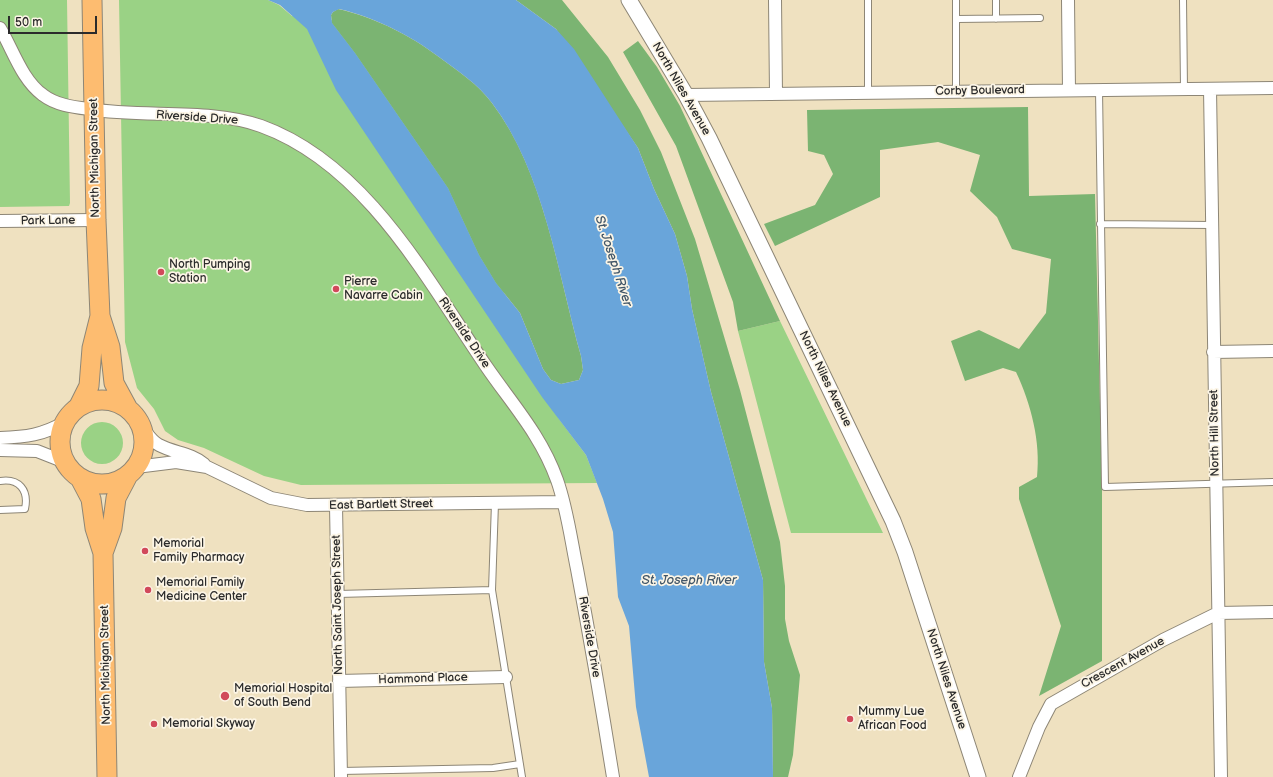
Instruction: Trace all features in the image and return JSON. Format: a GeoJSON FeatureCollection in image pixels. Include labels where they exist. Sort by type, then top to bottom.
{"type":"FeatureCollection","features":[{"type":"Feature","properties":{"kind":"main road","name":"North Michigan Street"},"geometry":{"type":"LineString","coordinates":[[92,0],[96,220],[100,316],[110,347],[114,383],[127,408]]}},
{"type":"Feature","properties":{"kind":"main road","name":"North Michigan Street"},"geometry":{"type":"LineString","coordinates":[[79,406],[89,386],[92,348],[100,316]]}},
{"type":"Feature","properties":{"kind":"main road"},"geometry":{"type":"LineString","coordinates":[[101,400],[114,402],[127,408],[136,417],[142,427],[143,448],[132,472],[103,483],[80,478],[65,462],[61,449],[61,435],[65,422],[79,406],[101,400]]}},
{"type":"Feature","properties":{"kind":"main road","name":"North Michigan Street"},"geometry":{"type":"LineString","coordinates":[[103,553],[112,528],[116,498],[132,472]]}},
{"type":"Feature","properties":{"kind":"main road","name":"North Michigan Street"},"geometry":{"type":"LineString","coordinates":[[80,478],[91,499],[95,528],[103,553],[107,777]]}},
{"type":"Feature","properties":{"kind":"street","name":"North Niles Avenue"},"geometry":{"type":"LineString","coordinates":[[629,0],[686,95],[709,138],[893,521],[907,559],[978,777]]}},
{"type":"Feature","properties":{"kind":"street"},"geometry":{"type":"LineString","coordinates":[[775,0],[776,94]]}},
{"type":"Feature","properties":{"kind":"street"},"geometry":{"type":"LineString","coordinates":[[1068,0],[1069,90]]}},
{"type":"Feature","properties":{"kind":"street","name":"Riverside Drive"},"geometry":{"type":"LineString","coordinates":[[0,28],[26,76],[43,95],[56,103],[118,114],[226,118],[257,124],[282,134],[305,147],[337,172],[372,207],[412,256],[488,369],[527,420],[550,461],[563,502],[582,598],[613,777]]}},
{"type":"Feature","properties":{"kind":"street","name":"Corby Boulevard"},"geometry":{"type":"LineString","coordinates":[[686,95],[1273,88]]}},
{"type":"Feature","properties":{"kind":"street","name":"North Hill Street"},"geometry":{"type":"LineString","coordinates":[[1210,89],[1215,483],[1221,777]]}},
{"type":"Feature","properties":{"kind":"street","name":"Park Lane"},"geometry":{"type":"LineString","coordinates":[[0,221],[96,220]]}},
{"type":"Feature","properties":{"kind":"street"},"geometry":{"type":"LineString","coordinates":[[1213,352],[1273,352]]}},
{"type":"Feature","properties":{"kind":"street"},"geometry":{"type":"LineString","coordinates":[[0,438],[22,437],[45,433],[65,422]]}},
{"type":"Feature","properties":{"kind":"street","name":"East Bartlett Street"},"geometry":{"type":"LineString","coordinates":[[142,427],[158,445],[196,457],[207,466],[271,498],[307,505],[336,506],[563,502]]}},
{"type":"Feature","properties":{"kind":"street"},"geometry":{"type":"LineString","coordinates":[[0,450],[37,451],[65,462]]}},
{"type":"Feature","properties":{"kind":"street","name":"East Bartlett Street"},"geometry":{"type":"LineString","coordinates":[[132,472],[176,462],[207,466]]}},
{"type":"Feature","properties":{"kind":"street","name":"North Saint Joseph Street"},"geometry":{"type":"LineString","coordinates":[[336,506],[341,774]]}},
{"type":"Feature","properties":{"kind":"street","name":"Crescent Avenue"},"geometry":{"type":"LineString","coordinates":[[1019,777],[1039,727],[1051,704],[1170,637],[1218,613],[1273,612]]}},
{"type":"Feature","properties":{"kind":"street","name":"Hammond Place"},"geometry":{"type":"LineString","coordinates":[[339,681],[506,677]]}},
{"type":"Feature","properties":{"kind":"lane"},"geometry":{"type":"LineString","coordinates":[[868,0],[868,93]]}},
{"type":"Feature","properties":{"kind":"lane"},"geometry":{"type":"LineString","coordinates":[[956,0],[956,92]]}},
{"type":"Feature","properties":{"kind":"lane"},"geometry":{"type":"LineString","coordinates":[[996,0],[996,19]]}},
{"type":"Feature","properties":{"kind":"lane"},"geometry":{"type":"LineString","coordinates":[[1183,0],[1184,89]]}},
{"type":"Feature","properties":{"kind":"lane"},"geometry":{"type":"LineString","coordinates":[[957,19],[1040,18]]}},
{"type":"Feature","properties":{"kind":"lane"},"geometry":{"type":"LineString","coordinates":[[1099,90],[1105,487],[1273,482]]}},
{"type":"Feature","properties":{"kind":"lane"},"geometry":{"type":"LineString","coordinates":[[1100,224],[1212,224]]}},
{"type":"Feature","properties":{"kind":"lane"},"geometry":{"type":"LineString","coordinates":[[0,481],[13,481],[20,484],[24,490],[26,506],[25,509],[0,510]]}},
{"type":"Feature","properties":{"kind":"lane"},"geometry":{"type":"LineString","coordinates":[[495,503],[492,590],[522,777]]}},
{"type":"Feature","properties":{"kind":"lane"},"geometry":{"type":"LineString","coordinates":[[338,594],[492,590]]}},
{"type":"Feature","properties":{"kind":"lane"},"geometry":{"type":"LineString","coordinates":[[341,774],[493,768],[520,764]]}},
{"type":"Feature","properties":{"kind":"green space"},"geometry":{"type":"Polygon","coordinates":[[[0,0],[67,0],[69,206],[0,207],[0,0]]]}},
{"type":"Feature","properties":{"kind":"green space"},"geometry":{"type":"Polygon","coordinates":[[[119,0],[268,0],[279,5],[292,16],[388,26],[559,419],[586,455],[597,483],[301,485],[264,476],[204,448],[178,440],[165,431],[154,409],[137,388],[125,342],[119,0]]]}},
{"type":"Feature","properties":{"kind":"green space"},"geometry":{"type":"Polygon","coordinates":[[[516,0],[562,0],[608,57],[640,110],[661,152],[695,239],[740,390],[780,542],[785,586],[785,619],[789,641],[800,675],[793,755],[788,777],[773,777],[772,708],[764,662],[763,580],[711,392],[692,309],[687,276],[675,234],[654,189],[638,148],[556,29],[516,0]]]}},
{"type":"Feature","properties":{"kind":"green space"},"geometry":{"type":"Polygon","coordinates":[[[338,9],[378,22],[404,34],[428,49],[474,84],[492,103],[510,130],[525,160],[537,191],[547,224],[581,356],[583,370],[579,380],[561,384],[551,380],[543,369],[520,313],[496,283],[479,255],[448,188],[355,53],[332,23],[331,15],[338,9]]]}},
{"type":"Feature","properties":{"kind":"green space"},"geometry":{"type":"Polygon","coordinates":[[[638,41],[657,67],[680,106],[780,321],[738,331],[733,302],[676,146],[623,52],[638,41]]]}},
{"type":"Feature","properties":{"kind":"green space"},"geometry":{"type":"Polygon","coordinates":[[[1028,107],[1029,196],[1095,194],[1102,491],[1102,661],[1039,696],[1061,626],[1019,499],[1019,487],[1037,477],[1038,450],[1034,423],[1016,372],[1003,368],[965,381],[951,341],[979,330],[1019,349],[1046,313],[1051,259],[1012,249],[997,217],[970,191],[980,155],[938,142],[880,150],[880,197],[775,246],[764,224],[815,205],[833,174],[824,155],[808,151],[807,110],[1028,107]]]}},
{"type":"Feature","properties":{"kind":"green space"},"geometry":{"type":"Polygon","coordinates":[[[780,321],[883,533],[791,533],[738,331],[780,321]]]}},
{"type":"Feature","properties":{"kind":"green space"},"geometry":{"type":"Polygon","coordinates":[[[98,422],[106,422],[114,425],[120,431],[123,443],[120,455],[114,461],[106,464],[98,464],[90,461],[84,455],[81,447],[81,439],[84,431],[90,425],[98,422]]]}},
{"type":"Feature","properties":{"kind":"water","name":"St. Joseph River"},"geometry":{"type":"Polygon","coordinates":[[[268,0],[516,0],[556,29],[574,49],[638,148],[654,189],[675,234],[687,276],[692,309],[711,392],[763,580],[764,662],[772,708],[773,777],[649,777],[636,707],[629,626],[618,597],[613,532],[603,499],[586,455],[542,397],[336,90],[307,29],[280,5],[268,0]],[[339,9],[333,12],[331,15],[332,23],[355,53],[448,188],[479,255],[496,283],[520,313],[543,369],[551,380],[561,384],[579,380],[583,370],[581,356],[547,225],[525,160],[510,130],[492,103],[474,84],[428,49],[404,34],[352,12],[339,9]]]}},
{"type":"Feature","properties":{"kind":"place","name":"North Pumping Station"},"geometry":{"type":"Point","coordinates":[161,272]}},
{"type":"Feature","properties":{"kind":"place","name":"Pierre Navarre Cabin"},"geometry":{"type":"Point","coordinates":[336,289]}},
{"type":"Feature","properties":{"kind":"place","name":"Memorial Family Pharmacy"},"geometry":{"type":"Point","coordinates":[145,551]}},
{"type":"Feature","properties":{"kind":"place","name":"Memorial Family Medicine Center"},"geometry":{"type":"Point","coordinates":[148,590]}},
{"type":"Feature","properties":{"kind":"place","name":"Memorial Hospital of South Bend"},"geometry":{"type":"Point","coordinates":[225,696]}},
{"type":"Feature","properties":{"kind":"place","name":"Mummy Lue African Food"},"geometry":{"type":"Point","coordinates":[850,719]}},
{"type":"Feature","properties":{"kind":"place","name":"Memorial Skyway"},"geometry":{"type":"Point","coordinates":[154,724]}}]}
